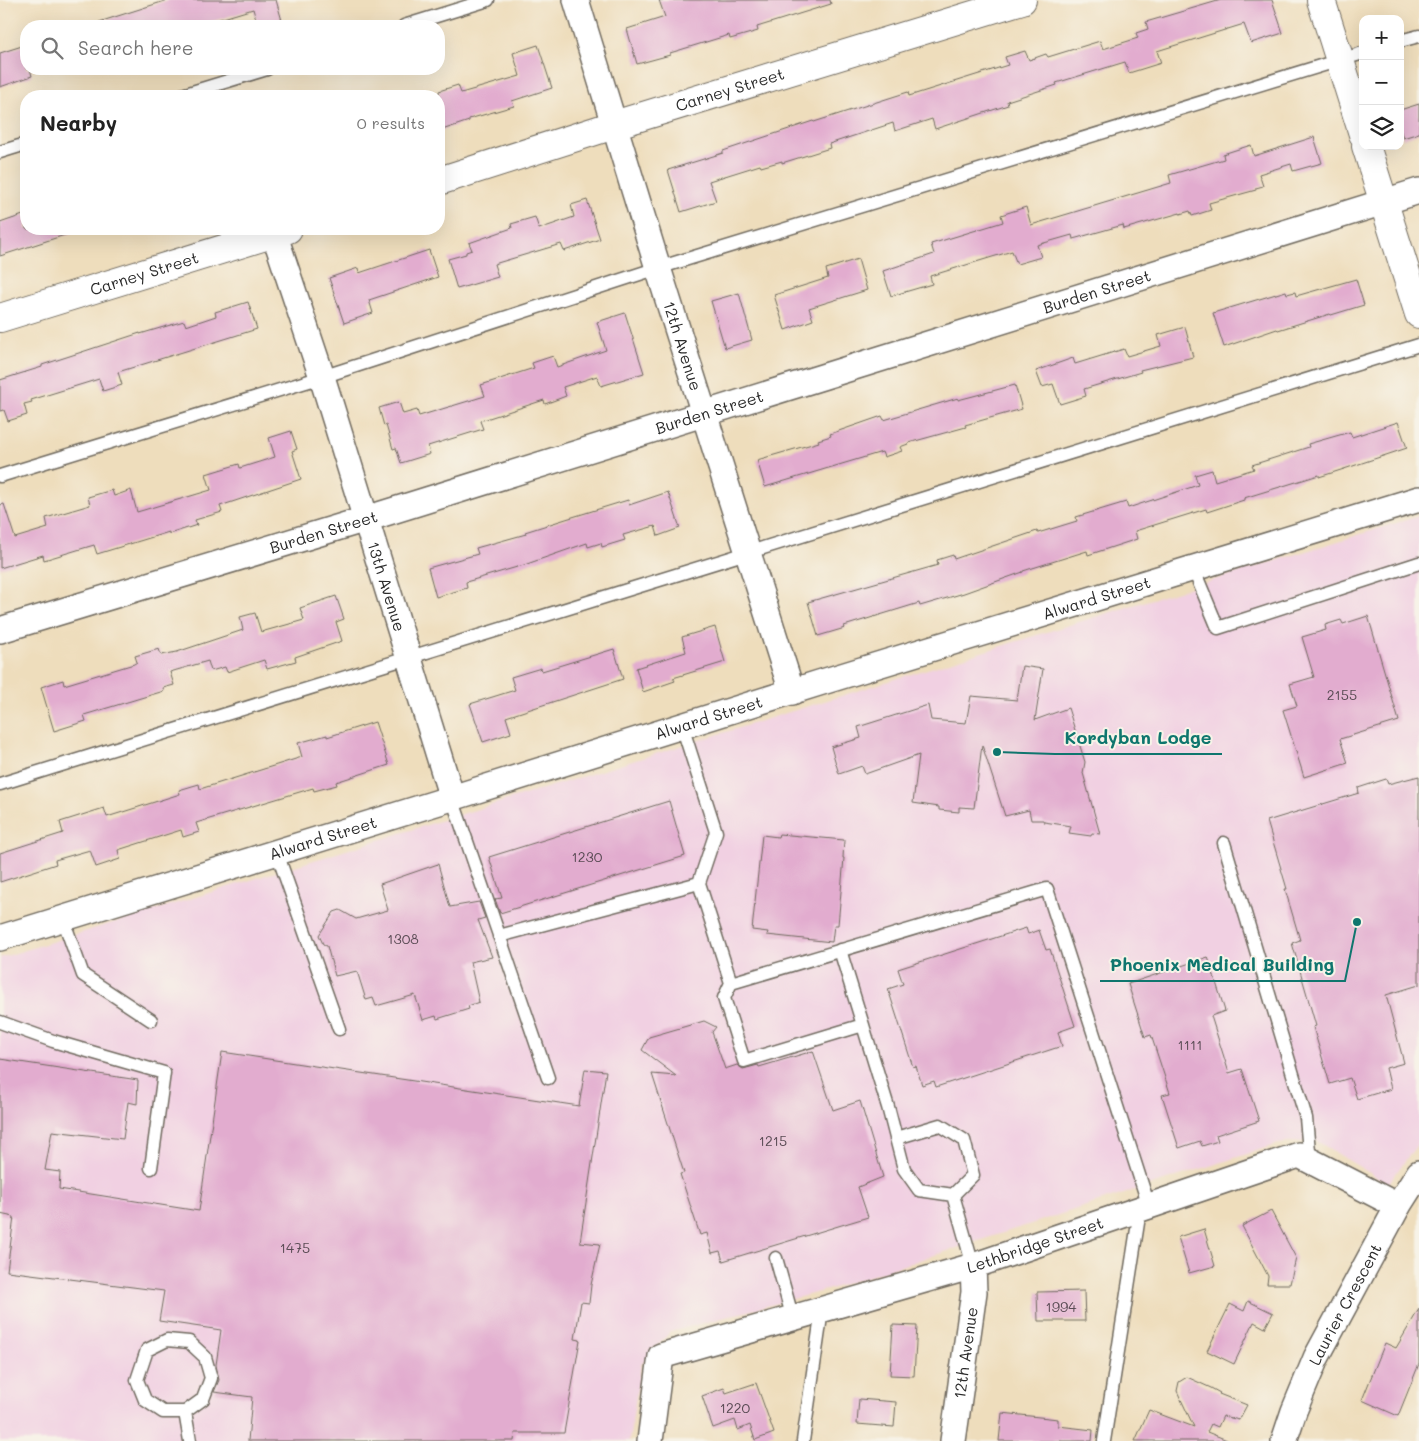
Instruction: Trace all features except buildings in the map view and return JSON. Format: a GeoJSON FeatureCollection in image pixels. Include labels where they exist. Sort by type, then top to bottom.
{"type":"FeatureCollection","features":[{"type":"Feature","properties":{"kind":"street","name":"12th Avenue"},"geometry":{"type":"LineString","coordinates":[[576,0],[658,268],[792,692]]}},
{"type":"Feature","properties":{"kind":"street","name":"Carney Street"},"geometry":{"type":"LineString","coordinates":[[445,179],[614,125],[1022,0]]}},
{"type":"Feature","properties":{"kind":"street"},"geometry":{"type":"LineString","coordinates":[[1321,0],[1351,56],[1359,108]]}},
{"type":"Feature","properties":{"kind":"street"},"geometry":{"type":"LineString","coordinates":[[1367,150],[1419,314]]}},
{"type":"Feature","properties":{"kind":"street","name":"Burden Street"},"geometry":{"type":"LineString","coordinates":[[0,630],[366,519],[1419,191]]}},
{"type":"Feature","properties":{"kind":"street","name":"Carney Street"},"geometry":{"type":"LineString","coordinates":[[0,318],[268,235]]}},
{"type":"Feature","properties":{"kind":"street","name":"13th Avenue"},"geometry":{"type":"LineString","coordinates":[[282,235],[322,377],[452,798]]}},
{"type":"Feature","properties":{"kind":"street","name":"Alward Street"},"geometry":{"type":"LineString","coordinates":[[0,938],[1419,499]]}},
{"type":"Feature","properties":{"kind":"street","name":"Lethbridge Street"},"geometry":{"type":"LineString","coordinates":[[650,1441],[661,1356],[974,1266],[1299,1155],[1398,1206]]}},
{"type":"Feature","properties":{"kind":"street","name":"Laurier Crescent"},"geometry":{"type":"LineString","coordinates":[[1284,1441],[1316,1358],[1398,1206],[1419,1173]]}},
{"type":"Feature","properties":{"kind":"street","name":"12th Avenue"},"geometry":{"type":"LineString","coordinates":[[953,1441],[974,1292],[974,1266]]}},
{"type":"Feature","properties":{"kind":"lane"},"geometry":{"type":"LineString","coordinates":[[423,20],[488,0]]}},
{"type":"Feature","properties":{"kind":"lane"},"geometry":{"type":"LineString","coordinates":[[1404,40],[1419,36]]}},
{"type":"Feature","properties":{"kind":"lane"},"geometry":{"type":"LineString","coordinates":[[0,476],[322,377],[658,268],[1351,56]]}},
{"type":"Feature","properties":{"kind":"lane"},"geometry":{"type":"LineString","coordinates":[[199,90],[247,75]]}},
{"type":"Feature","properties":{"kind":"lane"},"geometry":{"type":"LineString","coordinates":[[0,152],[20,146]]}},
{"type":"Feature","properties":{"kind":"lane"},"geometry":{"type":"LineString","coordinates":[[0,784],[1419,345]]}},
{"type":"Feature","properties":{"kind":"lane"},"geometry":{"type":"LineString","coordinates":[[1193,568],[1218,628],[1419,563]]}},
{"type":"Feature","properties":{"kind":"lane"},"geometry":{"type":"LineString","coordinates":[[682,726],[716,832],[699,883],[731,982],[724,998],[744,1061],[863,1025]]}},
{"type":"Feature","properties":{"kind":"lane"},"geometry":{"type":"LineString","coordinates":[[452,798],[548,1078]]}},
{"type":"Feature","properties":{"kind":"lane"},"geometry":{"type":"LineString","coordinates":[[1224,843],[1306,1118],[1310,1162]]}},
{"type":"Feature","properties":{"kind":"lane"},"geometry":{"type":"LineString","coordinates":[[277,853],[339,1029]]}},
{"type":"Feature","properties":{"kind":"lane"},"geometry":{"type":"LineString","coordinates":[[499,936],[699,883]]}},
{"type":"Feature","properties":{"kind":"lane"},"geometry":{"type":"LineString","coordinates":[[731,982],[1047,889],[1145,1208],[1104,1441]]}},
{"type":"Feature","properties":{"kind":"lane"},"geometry":{"type":"LineString","coordinates":[[63,919],[83,975],[151,1020]]}},
{"type":"Feature","properties":{"kind":"lane"},"geometry":{"type":"LineString","coordinates":[[840,950],[888,1107],[904,1168],[919,1190],[953,1195]]}},
{"type":"Feature","properties":{"kind":"lane"},"geometry":{"type":"LineString","coordinates":[[0,1022],[53,1042],[164,1073],[152,1168]]}},
{"type":"Feature","properties":{"kind":"lane"},"geometry":{"type":"LineString","coordinates":[[896,1138],[940,1125],[964,1140],[973,1175],[953,1195]]}},
{"type":"Feature","properties":{"kind":"lane"},"geometry":{"type":"LineString","coordinates":[[953,1195],[974,1266]]}},
{"type":"Feature","properties":{"kind":"lane"},"geometry":{"type":"LineString","coordinates":[[776,1258],[793,1319]]}},
{"type":"Feature","properties":{"kind":"lane"},"geometry":{"type":"LineString","coordinates":[[803,1441],[822,1310]]}},
{"type":"Feature","properties":{"kind":"lane"},"geometry":{"type":"LineString","coordinates":[[167,1340],[189,1342],[205,1357],[211,1378],[203,1399],[185,1412],[164,1412],[145,1400],[137,1380],[147,1350],[167,1340]]}},
{"type":"Feature","properties":{"kind":"lane"},"geometry":{"type":"LineString","coordinates":[[185,1412],[190,1441]]}},
{"type":"Feature","properties":{"kind":"shaded area"},"geometry":{"type":"Polygon","coordinates":[[[1419,516],[1419,1142],[1388,1184],[1315,1140],[1278,1144],[830,1289],[670,1332],[641,1365],[629,1441],[0,1441],[0,958],[1419,516]]]}},
{"type":"Feature","properties":{"kind":"place","name":"Kordyban Lodge"},"geometry":{"type":"Point","coordinates":[997,752]}},
{"type":"Feature","properties":{"kind":"place","name":"Phoenix Medical Building"},"geometry":{"type":"Point","coordinates":[1357,922]}}]}
